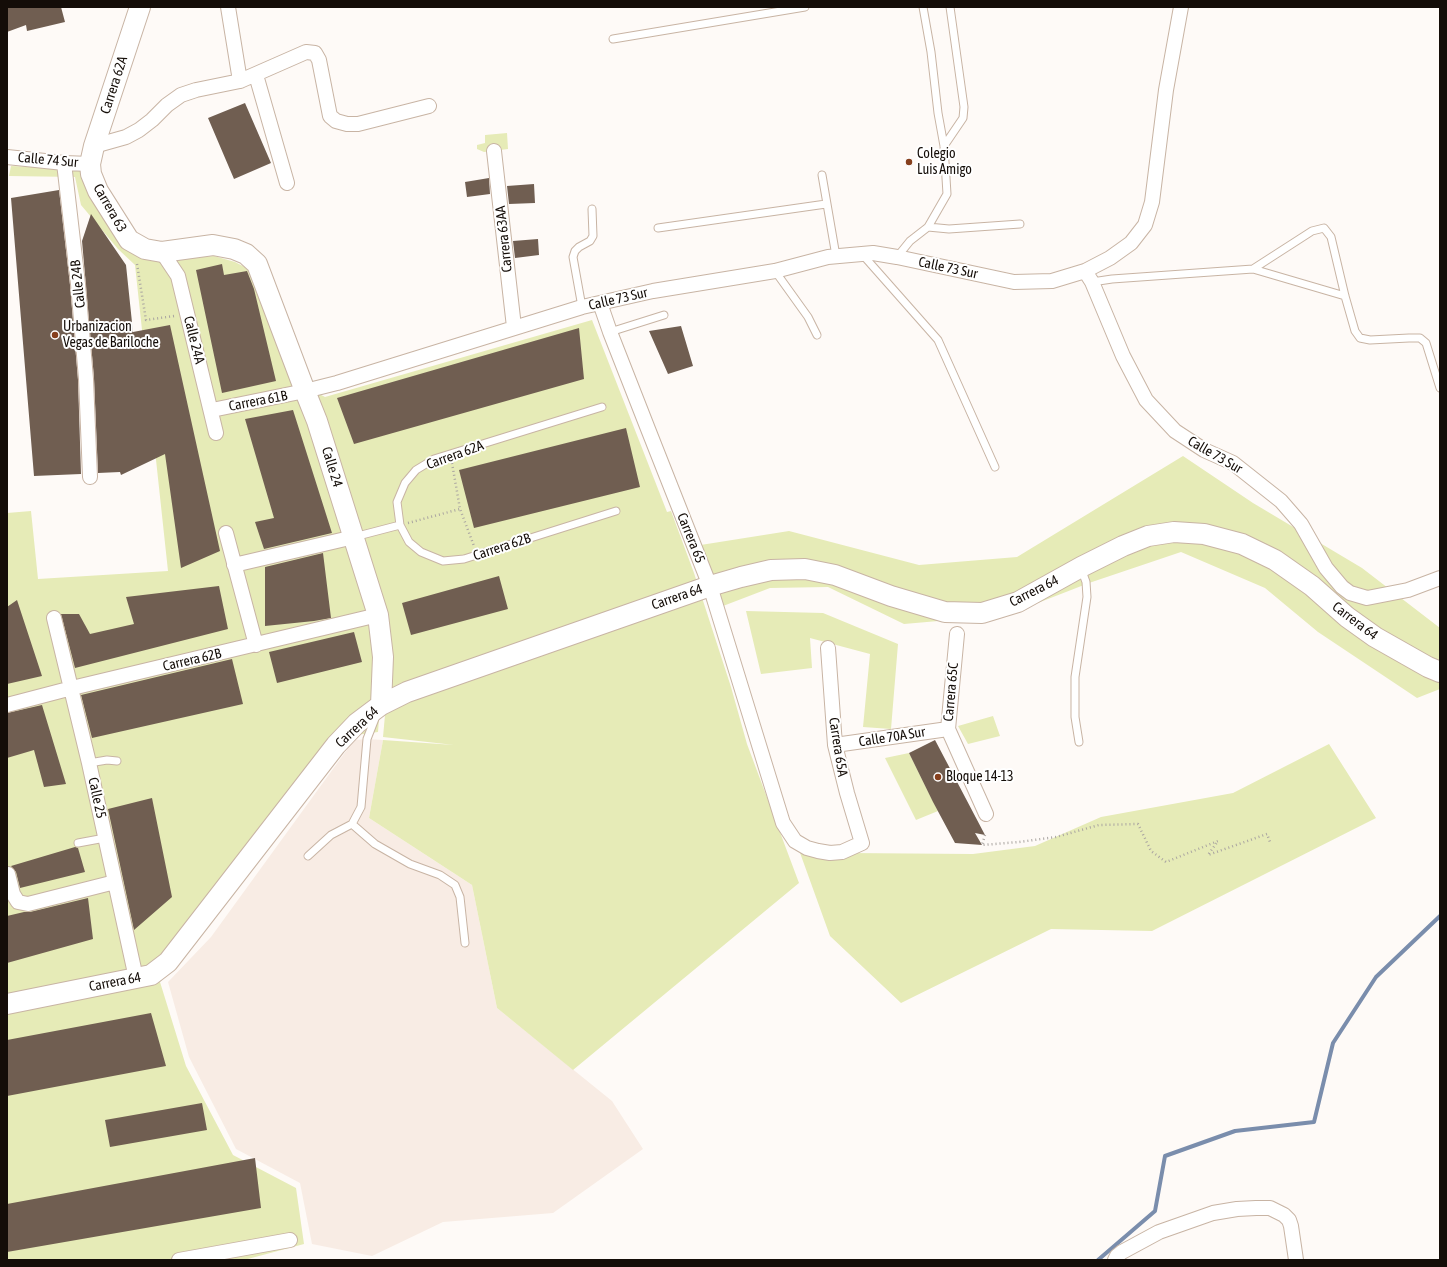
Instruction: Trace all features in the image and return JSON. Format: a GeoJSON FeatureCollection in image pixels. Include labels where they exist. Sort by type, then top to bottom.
{"type":"FeatureCollection","features":[{"type":"Feature","properties":{"kind":"street","name":"Carrera 62A"},"geometry":{"type":"LineString","coordinates":[[92,155],[140,7]]}},
{"type":"Feature","properties":{"kind":"street"},"geometry":{"type":"LineString","coordinates":[[228,7],[240,81]]}},
{"type":"Feature","properties":{"kind":"street"},"geometry":{"type":"LineString","coordinates":[[1088,277],[1110,258],[1131,243],[1145,225],[1152,202],[1166,90],[1181,7]]}},
{"type":"Feature","properties":{"kind":"street","name":"Calle 74 Sur"},"geometry":{"type":"LineString","coordinates":[[7,156],[64,163],[92,155],[139,130],[167,105],[181,95],[196,90],[240,81],[306,52],[315,53],[319,60],[330,116],[336,121],[347,124],[358,124],[429,106]]}},
{"type":"Feature","properties":{"kind":"street"},"geometry":{"type":"LineString","coordinates":[[256,75],[287,183]]}},
{"type":"Feature","properties":{"kind":"street","name":"Carrera 63AA"},"geometry":{"type":"LineString","coordinates":[[494,151],[514,327]]}},
{"type":"Feature","properties":{"kind":"street","name":"Carrera 63"},"geometry":{"type":"LineString","coordinates":[[92,155],[91,174],[98,191],[129,240],[144,249],[162,252],[213,245],[234,249]]}},
{"type":"Feature","properties":{"kind":"street","name":"Calle 24B"},"geometry":{"type":"LineString","coordinates":[[64,163],[78,284],[86,379],[90,477]]}},
{"type":"Feature","properties":{"kind":"street","name":"Calle 24"},"geometry":{"type":"LineString","coordinates":[[234,249],[246,254],[257,264],[317,421],[378,615],[383,657],[380,705]]}},
{"type":"Feature","properties":{"kind":"street","name":"Calle 24A"},"geometry":{"type":"LineString","coordinates":[[162,252],[178,276],[212,410],[216,433]]}},
{"type":"Feature","properties":{"kind":"street","name":"Calle 73 Sur"},"geometry":{"type":"LineString","coordinates":[[305,391],[582,307],[653,291],[775,271],[836,256],[873,254],[897,257],[1014,282],[1052,281],[1088,277],[1146,400],[1174,431],[1204,450],[1233,463],[1281,501],[1301,524],[1326,568],[1342,588],[1350,593],[1367,598],[1408,590],[1440,578]]}},
{"type":"Feature","properties":{"kind":"street","name":"Carrera 65"},"geometry":{"type":"LineString","coordinates":[[600,303],[710,586],[783,823],[795,841],[806,848],[830,853],[842,852],[862,843]]}},
{"type":"Feature","properties":{"kind":"street","name":"Carrera 61B"},"geometry":{"type":"LineString","coordinates":[[212,410],[305,391]]}},
{"type":"Feature","properties":{"kind":"street","name":"Carrera 64"},"geometry":{"type":"LineString","coordinates":[[7,1004],[151,975],[168,962],[336,745],[357,723],[380,705],[407,692],[710,586],[741,577],[771,570],[805,569],[835,575],[891,596],[945,612],[982,613],[1018,602],[1081,567],[1123,546],[1148,536],[1174,532],[1204,534],[1242,544],[1275,560],[1312,586],[1347,617],[1375,637],[1434,669]]}},
{"type":"Feature","properties":{"kind":"street"},"geometry":{"type":"LineString","coordinates":[[226,534],[256,645]]}},
{"type":"Feature","properties":{"kind":"street"},"geometry":{"type":"LineString","coordinates":[[234,565],[354,537]]}},
{"type":"Feature","properties":{"kind":"street","name":"Carrera 62B"},"geometry":{"type":"LineString","coordinates":[[7,705],[378,615]]}},
{"type":"Feature","properties":{"kind":"street","name":"Calle 25"},"geometry":{"type":"LineString","coordinates":[[54,618],[72,688],[136,978]]}},
{"type":"Feature","properties":{"kind":"street","name":"Carrera 65C"},"geometry":{"type":"LineString","coordinates":[[957,634],[948,728],[986,814]]}},
{"type":"Feature","properties":{"kind":"street","name":"Carrera 65A"},"geometry":{"type":"LineString","coordinates":[[828,648],[835,745],[862,843]]}},
{"type":"Feature","properties":{"kind":"street","name":"Calle 70A Sur"},"geometry":{"type":"LineString","coordinates":[[835,745],[948,728]]}},
{"type":"Feature","properties":{"kind":"street"},"geometry":{"type":"LineString","coordinates":[[8,874],[13,894],[18,902],[28,904],[116,882]]}},
{"type":"Feature","properties":{"kind":"street"},"geometry":{"type":"LineString","coordinates":[[1115,1260],[1122,1252],[1159,1232],[1213,1213],[1237,1209],[1270,1208],[1284,1215],[1289,1220],[1296,1260]]}},
{"type":"Feature","properties":{"kind":"street"},"geometry":{"type":"LineString","coordinates":[[179,1260],[290,1240]]}},
{"type":"Feature","properties":{"kind":"lane"},"geometry":{"type":"LineString","coordinates":[[613,39],[805,7]]}},
{"type":"Feature","properties":{"kind":"lane"},"geometry":{"type":"LineString","coordinates":[[897,257],[910,241],[928,227],[946,194],[944,146],[923,7]]}},
{"type":"Feature","properties":{"kind":"lane"},"geometry":{"type":"LineString","coordinates":[[944,146],[963,118],[964,107],[950,7]]}},
{"type":"Feature","properties":{"kind":"lane"},"geometry":{"type":"LineString","coordinates":[[822,175],[836,256]]}},
{"type":"Feature","properties":{"kind":"lane"},"geometry":{"type":"LineString","coordinates":[[658,228],[826,204]]}},
{"type":"Feature","properties":{"kind":"lane"},"geometry":{"type":"LineString","coordinates":[[582,307],[573,257],[575,251],[590,241],[593,236],[592,208]]}},
{"type":"Feature","properties":{"kind":"lane"},"geometry":{"type":"LineString","coordinates":[[928,227],[949,229],[1020,224]]}},
{"type":"Feature","properties":{"kind":"lane"},"geometry":{"type":"LineString","coordinates":[[1253,269],[1312,231],[1324,228],[1331,237],[1355,331],[1360,338],[1370,340],[1420,338],[1426,343],[1440,388]]}},
{"type":"Feature","properties":{"kind":"lane"},"geometry":{"type":"LineString","coordinates":[[862,254],[938,340],[995,467]]}},
{"type":"Feature","properties":{"kind":"lane"},"geometry":{"type":"LineString","coordinates":[[1088,277],[1112,279],[1253,269],[1345,296]]}},
{"type":"Feature","properties":{"kind":"lane"},"geometry":{"type":"LineString","coordinates":[[775,271],[808,317],[817,335]]}},
{"type":"Feature","properties":{"kind":"lane"},"geometry":{"type":"LineString","coordinates":[[610,332],[664,315]]}},
{"type":"Feature","properties":{"kind":"lane","name":"Carrera 62A"},"geometry":{"type":"LineString","coordinates":[[400,525],[397,502],[405,483],[416,470],[434,459],[602,407]]}},
{"type":"Feature","properties":{"kind":"lane","name":"Carrera 62B"},"geometry":{"type":"LineString","coordinates":[[400,525],[409,542],[421,552],[443,561],[464,559],[479,555],[616,511]]}},
{"type":"Feature","properties":{"kind":"lane"},"geometry":{"type":"LineString","coordinates":[[354,537],[400,525]]}},
{"type":"Feature","properties":{"kind":"lane"},"geometry":{"type":"LineString","coordinates":[[1079,742],[1075,717],[1075,677],[1087,597],[1086,582],[1081,567]]}},
{"type":"Feature","properties":{"kind":"lane"},"geometry":{"type":"LineString","coordinates":[[308,856],[332,835],[352,824],[361,808],[367,739],[380,705]]}},
{"type":"Feature","properties":{"kind":"lane"},"geometry":{"type":"LineString","coordinates":[[89,763],[107,760],[117,761]]}},
{"type":"Feature","properties":{"kind":"lane"},"geometry":{"type":"LineString","coordinates":[[352,824],[381,847],[410,864],[440,875],[455,885],[460,897],[465,943]]}},
{"type":"Feature","properties":{"kind":"lane"},"geometry":{"type":"LineString","coordinates":[[78,843],[105,838]]}},
{"type":"Feature","properties":{"kind":"path"},"geometry":{"type":"LineString","coordinates":[[450,454],[460,509],[471,539],[479,555]]}},
{"type":"Feature","properties":{"kind":"path"},"geometry":{"type":"LineString","coordinates":[[412,522],[460,509]]}},
{"type":"Feature","properties":{"kind":"path"},"geometry":{"type":"LineString","coordinates":[[985,835],[982,845],[1056,837],[1100,825],[1138,824],[1151,851],[1166,862],[1218,841],[1208,855],[1267,834],[1270,842]]}},
{"type":"Feature","properties":{"kind":"shaded area"},"geometry":{"type":"Polygon","coordinates":[[[354,740],[383,740],[369,818],[472,885],[497,1008],[612,1101],[643,1149],[553,1213],[443,1222],[372,1256],[312,1244],[300,1183],[236,1149],[189,1057],[168,982],[211,937],[354,740]]]}},
{"type":"Feature","properties":{"kind":"green space"},"geometry":{"type":"Polygon","coordinates":[[[507,133],[508,149],[484,152],[477,149],[477,145],[485,143],[485,135],[507,133]]]}},
{"type":"Feature","properties":{"kind":"green space"},"geometry":{"type":"Polygon","coordinates":[[[11,166],[87,169],[129,245],[179,259],[214,256],[235,262],[260,275],[291,379],[325,397],[592,320],[667,512],[671,511],[694,573],[731,687],[747,744],[799,883],[573,1070],[497,1008],[472,885],[369,818],[383,740],[454,745],[383,737],[386,704],[382,681],[378,732],[349,736],[196,943],[160,982],[186,1066],[233,1155],[296,1188],[304,1244],[244,1260],[7,1260],[7,513],[31,511],[38,579],[168,571],[135,265],[118,249],[81,205],[75,177],[9,176],[11,166]]]}},
{"type":"Feature","properties":{"kind":"green space"},"geometry":{"type":"Polygon","coordinates":[[[1183,456],[1253,503],[1362,568],[1440,628],[1440,689],[1417,698],[1318,632],[1265,588],[1181,552],[1089,583],[1007,615],[904,624],[828,587],[770,588],[710,611],[688,547],[789,531],[919,565],[1017,557],[1183,456]]]}},
{"type":"Feature","properties":{"kind":"green space"},"geometry":{"type":"Polygon","coordinates":[[[746,611],[823,613],[898,644],[891,729],[863,727],[870,654],[810,638],[812,668],[761,674],[746,611]]]}},
{"type":"Feature","properties":{"kind":"green space"},"geometry":{"type":"Polygon","coordinates":[[[993,716],[1000,736],[968,744],[958,726],[993,716]]]}},
{"type":"Feature","properties":{"kind":"green space"},"geometry":{"type":"Polygon","coordinates":[[[1329,744],[1376,818],[1152,931],[1051,929],[901,1003],[830,936],[799,850],[830,861],[847,853],[973,854],[1035,846],[1101,817],[1233,793],[1329,744]]]}},
{"type":"Feature","properties":{"kind":"green space"},"geometry":{"type":"Polygon","coordinates":[[[909,753],[938,811],[916,820],[885,758],[909,753]]]}},
{"type":"Feature","properties":{"kind":"building"},"geometry":{"type":"Polygon","coordinates":[[[7,7],[61,7],[65,22],[27,31],[26,25],[7,32],[7,7]]]}},
{"type":"Feature","properties":{"kind":"building"},"geometry":{"type":"Polygon","coordinates":[[[245,103],[271,163],[234,179],[208,118],[245,103]]]}},
{"type":"Feature","properties":{"kind":"building"},"geometry":{"type":"Polygon","coordinates":[[[489,178],[490,194],[467,197],[465,182],[489,178]]]}},
{"type":"Feature","properties":{"kind":"building"},"geometry":{"type":"Polygon","coordinates":[[[534,184],[535,203],[509,204],[507,186],[534,184]]]}},
{"type":"Feature","properties":{"kind":"building","name":"Urbanizacion Vegas de Bariloche"},"geometry":{"type":"Polygon","coordinates":[[[59,190],[70,285],[78,380],[81,474],[34,476],[11,198],[59,190]]]}},
{"type":"Feature","properties":{"kind":"building"},"geometry":{"type":"Polygon","coordinates":[[[91,214],[126,265],[133,332],[170,325],[220,551],[181,568],[165,454],[121,475],[120,472],[98,473],[94,378],[82,241],[91,214]]]}},
{"type":"Feature","properties":{"kind":"building"},"geometry":{"type":"Polygon","coordinates":[[[538,239],[539,255],[515,258],[513,241],[538,239]]]}},
{"type":"Feature","properties":{"kind":"building"},"geometry":{"type":"Polygon","coordinates":[[[222,264],[224,275],[247,271],[254,289],[276,381],[222,393],[196,270],[222,264]]]}},
{"type":"Feature","properties":{"kind":"building"},"geometry":{"type":"Polygon","coordinates":[[[681,326],[693,366],[668,374],[649,331],[681,326]]]}},
{"type":"Feature","properties":{"kind":"building"},"geometry":{"type":"Polygon","coordinates":[[[579,328],[584,379],[354,444],[337,398],[579,328]]]}},
{"type":"Feature","properties":{"kind":"building"},"geometry":{"type":"Polygon","coordinates":[[[293,410],[332,533],[264,549],[255,522],[274,518],[245,419],[293,410]]]}},
{"type":"Feature","properties":{"kind":"building"},"geometry":{"type":"Polygon","coordinates":[[[626,428],[640,487],[474,528],[459,470],[626,428]]]}},
{"type":"Feature","properties":{"kind":"building"},"geometry":{"type":"Polygon","coordinates":[[[323,553],[331,618],[265,626],[265,567],[323,553]]]}},
{"type":"Feature","properties":{"kind":"building"},"geometry":{"type":"Polygon","coordinates":[[[499,576],[508,609],[411,635],[402,603],[499,576]]]}},
{"type":"Feature","properties":{"kind":"building"},"geometry":{"type":"Polygon","coordinates":[[[219,586],[228,629],[75,668],[61,614],[79,614],[90,634],[134,624],[126,597],[219,586]]]}},
{"type":"Feature","properties":{"kind":"building"},"geometry":{"type":"Polygon","coordinates":[[[17,600],[42,676],[7,684],[7,607],[17,600]]]}},
{"type":"Feature","properties":{"kind":"building"},"geometry":{"type":"Polygon","coordinates":[[[354,632],[362,662],[277,683],[269,652],[354,632]]]}},
{"type":"Feature","properties":{"kind":"building"},"geometry":{"type":"Polygon","coordinates":[[[232,659],[243,704],[92,738],[81,695],[232,659]]]}},
{"type":"Feature","properties":{"kind":"building"},"geometry":{"type":"Polygon","coordinates":[[[42,705],[66,784],[44,787],[34,750],[7,758],[7,713],[42,705]]]}},
{"type":"Feature","properties":{"kind":"building","name":"Bloque 14-13"},"geometry":{"type":"Polygon","coordinates":[[[935,740],[985,835],[975,833],[982,845],[955,843],[909,753],[935,740]]]}},
{"type":"Feature","properties":{"kind":"building"},"geometry":{"type":"Polygon","coordinates":[[[152,798],[172,897],[134,930],[108,809],[152,798]]]}},
{"type":"Feature","properties":{"kind":"building"},"geometry":{"type":"Polygon","coordinates":[[[75,847],[78,848],[85,872],[20,888],[16,872],[11,866],[75,847]]]}},
{"type":"Feature","properties":{"kind":"building"},"geometry":{"type":"Polygon","coordinates":[[[88,898],[93,939],[7,963],[7,916],[88,898]]]}},
{"type":"Feature","properties":{"kind":"building"},"geometry":{"type":"Polygon","coordinates":[[[151,1013],[166,1066],[7,1096],[7,1040],[151,1013]]]}},
{"type":"Feature","properties":{"kind":"building"},"geometry":{"type":"Polygon","coordinates":[[[202,1103],[207,1130],[110,1147],[105,1120],[202,1103]]]}},
{"type":"Feature","properties":{"kind":"building"},"geometry":{"type":"Polygon","coordinates":[[[255,1158],[261,1208],[7,1252],[7,1204],[255,1158]]]}},
{"type":"Feature","properties":{"kind":"waterway"},"geometry":{"type":"LineString","coordinates":[[1098,1260],[1155,1211],[1165,1156],[1235,1131],[1314,1122],[1333,1043],[1376,977],[1440,916]]}},
{"type":"Feature","properties":{"kind":"place","name":"Colegio Luis Amigo"},"geometry":{"type":"Point","coordinates":[909,162]}},
{"type":"Feature","properties":{"kind":"place","name":"Urbanizacion Vegas de Bariloche"},"geometry":{"type":"Point","coordinates":[55,335]}},
{"type":"Feature","properties":{"kind":"place","name":"Bloque 14-13"},"geometry":{"type":"Point","coordinates":[938,777]}}]}
